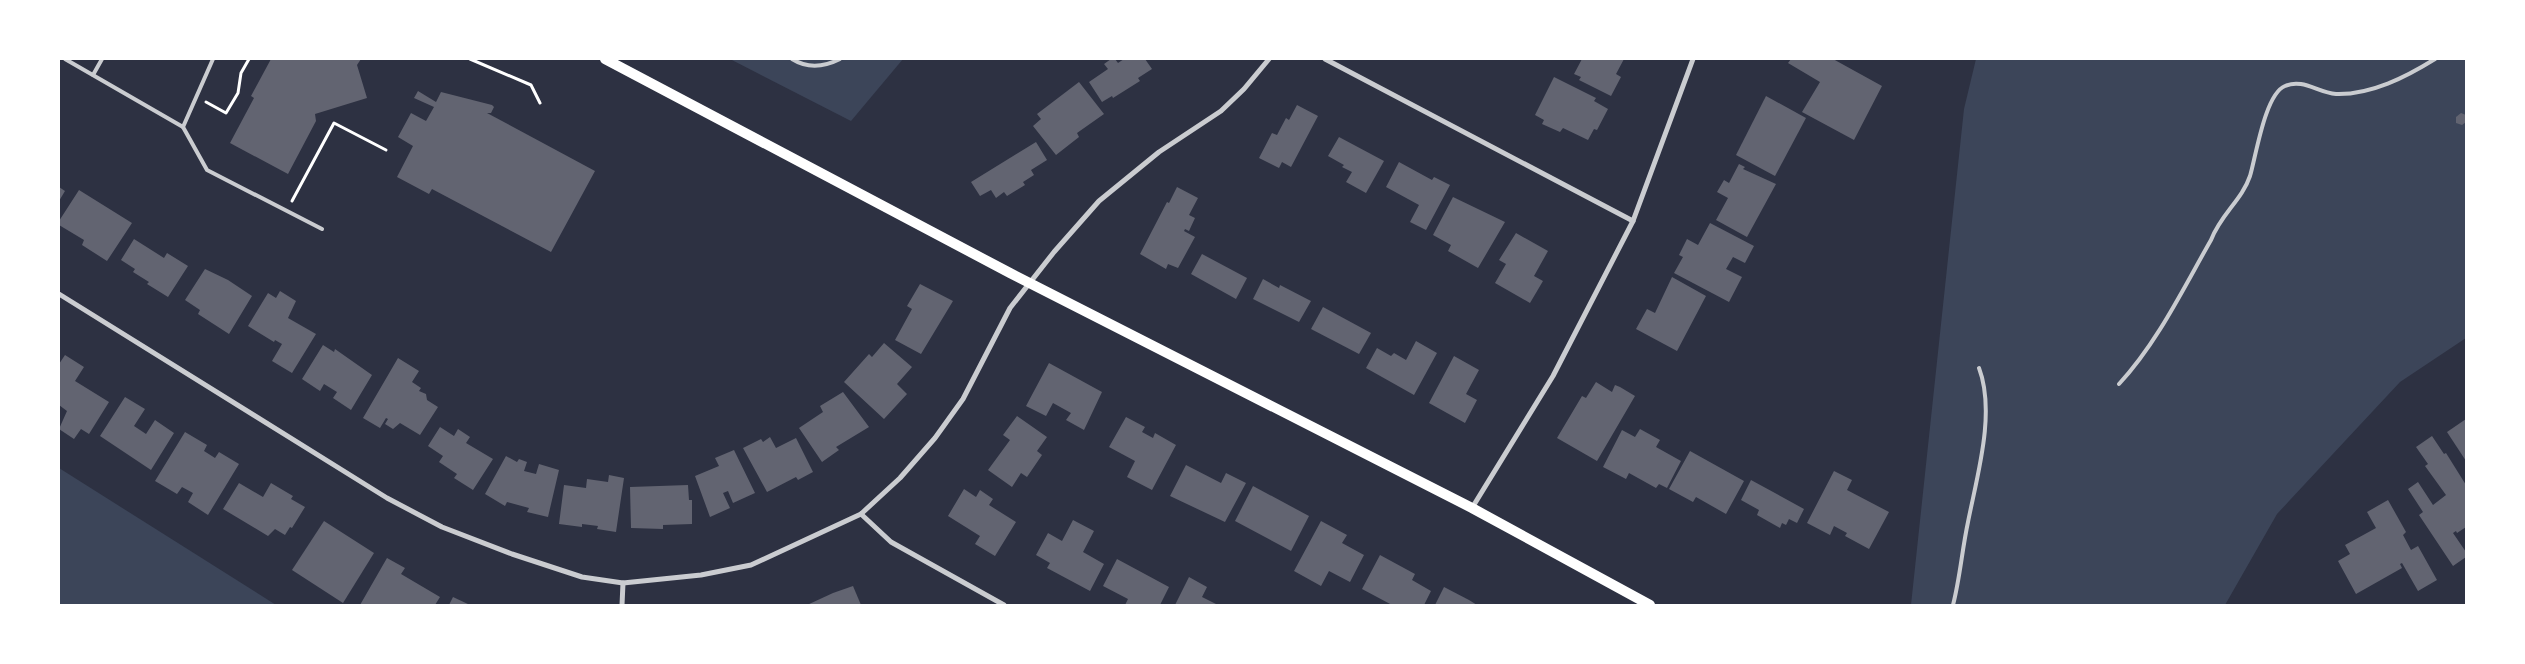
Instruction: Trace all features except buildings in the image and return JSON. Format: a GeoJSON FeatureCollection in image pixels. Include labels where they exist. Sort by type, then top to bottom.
{"type":"FeatureCollection","features":[{"type":"Feature","properties":{"kind":"main road"},"geometry":{"type":"LineString","coordinates":[[605,59],[1029,283],[1472,508],[1650,605]]}},
{"type":"Feature","properties":{"kind":"street"},"geometry":{"type":"LineString","coordinates":[[59,294],[387,498],[442,527],[512,554],[582,577],[623,583],[701,575],[751,565],[861,514],[900,478],[952,415],[963,399],[1007,312],[1029,283],[1099,201],[1159,152],[1221,111],[1244,89],[1269,59]]}},
{"type":"Feature","properties":{"kind":"street"},"geometry":{"type":"LineString","coordinates":[[1325,59],[1633,221]]}},
{"type":"Feature","properties":{"kind":"street"},"geometry":{"type":"LineString","coordinates":[[1472,508],[1553,376],[1633,221],[1692,59]]}},
{"type":"Feature","properties":{"kind":"street"},"geometry":{"type":"LineString","coordinates":[[861,514],[891,542],[1004,605]]}},
{"type":"Feature","properties":{"kind":"street"},"geometry":{"type":"LineString","coordinates":[[622,605],[623,583]]}},
{"type":"Feature","properties":{"kind":"lane"},"geometry":{"type":"LineString","coordinates":[[65,59],[183,127],[207,170],[322,229]]}},
{"type":"Feature","properties":{"kind":"lane"},"geometry":{"type":"LineString","coordinates":[[93,75],[102,59]]}},
{"type":"Feature","properties":{"kind":"lane"},"geometry":{"type":"LineString","coordinates":[[183,127],[213,59]]}},
{"type":"Feature","properties":{"kind":"lane"},"geometry":{"type":"LineString","coordinates":[[792,59],[812,66],[826,65],[840,59]]}},
{"type":"Feature","properties":{"kind":"lane"},"geometry":{"type":"LineString","coordinates":[[2119,384],[2135,367],[2149,346],[2211,240],[2217,224],[2243,190],[2249,178],[2262,129],[2276,92],[2283,86],[2292,83],[2334,94],[2368,90],[2394,82],[2435,59]]}},
{"type":"Feature","properties":{"kind":"lane"},"geometry":{"type":"LineString","coordinates":[[1953,605],[1979,472],[1986,401],[1985,382],[1980,368]]}},
{"type":"Feature","properties":{"kind":"path"},"geometry":{"type":"LineString","coordinates":[[196,97],[226,114],[238,93],[241,73],[249,59]]}},
{"type":"Feature","properties":{"kind":"path"},"geometry":{"type":"LineString","coordinates":[[470,59],[531,85],[540,103]]}},
{"type":"Feature","properties":{"kind":"path"},"geometry":{"type":"LineString","coordinates":[[287,211],[334,123],[386,150]]}},
{"type":"Feature","properties":{"kind":"shaded area"},"geometry":{"type":"Polygon","coordinates":[[[730,59],[903,59],[851,121],[730,59]]]}},
{"type":"Feature","properties":{"kind":"shaded area"},"geometry":{"type":"Polygon","coordinates":[[[1976,59],[2466,59],[2466,338],[2400,382],[2277,514],[2225,605],[1911,605],[1964,109],[1976,59]]]}},
{"type":"Feature","properties":{"kind":"shaded area"},"geometry":{"type":"Polygon","coordinates":[[[59,468],[276,605],[59,605],[59,468]]]}}]}
